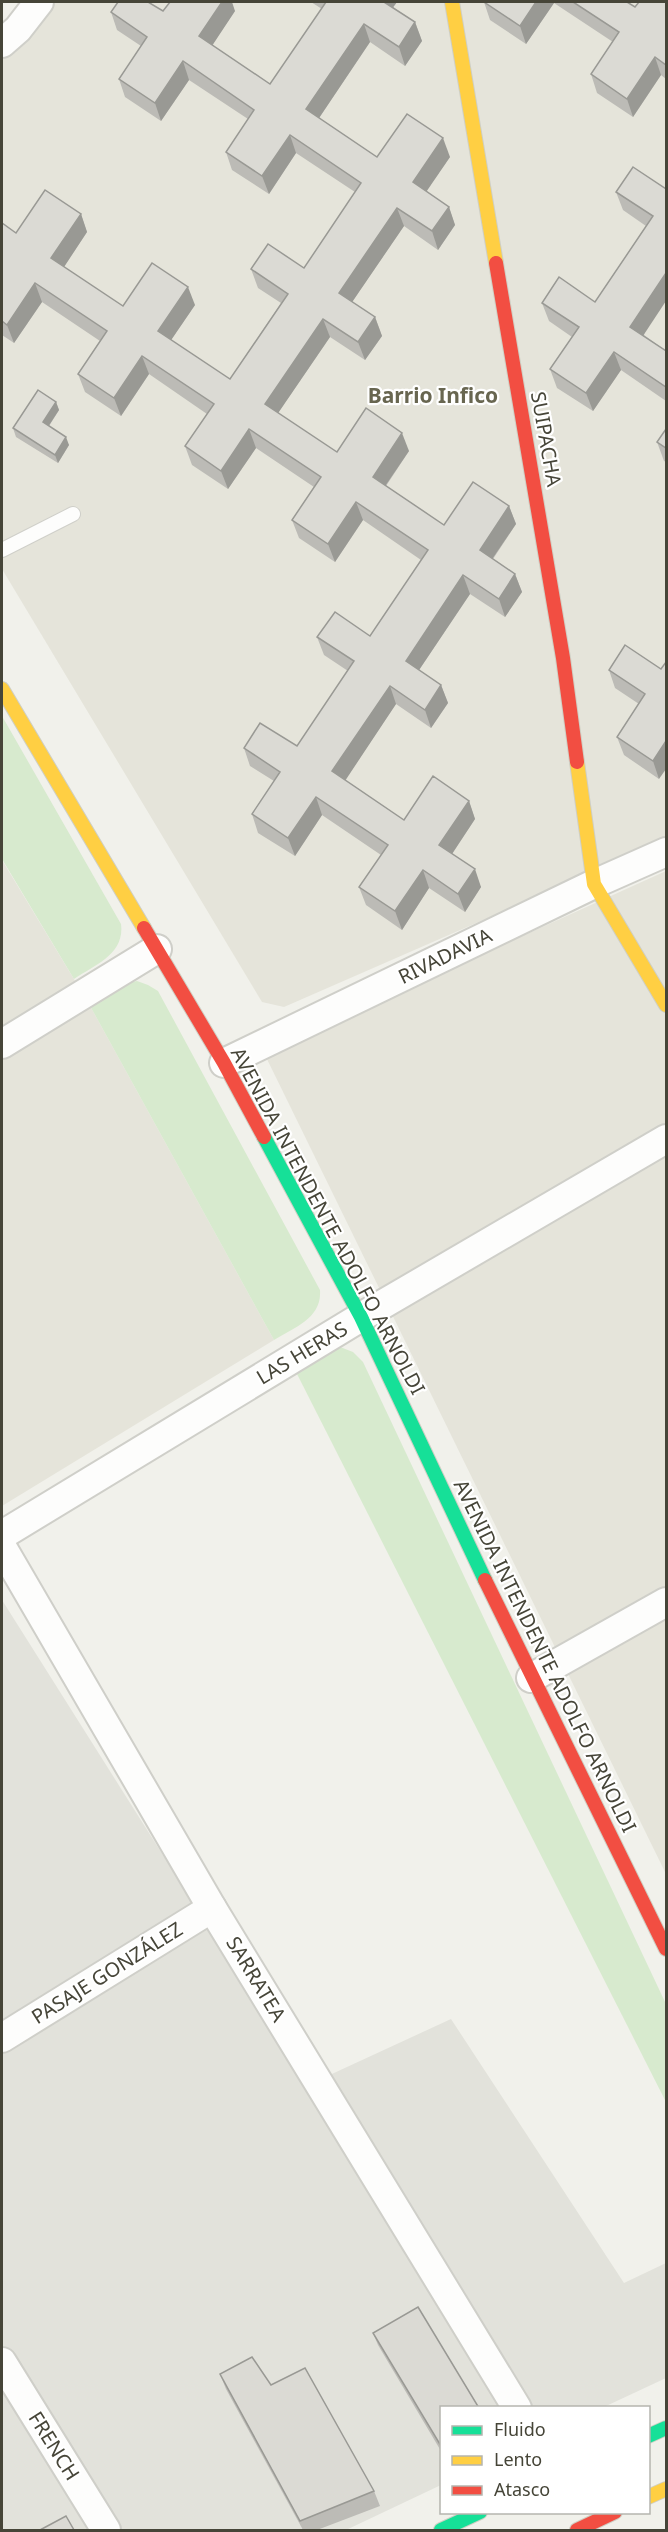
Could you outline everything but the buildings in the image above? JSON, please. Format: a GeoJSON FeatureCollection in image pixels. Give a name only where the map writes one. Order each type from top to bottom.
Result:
{"type":"FeatureCollection","features":[{"type":"Feature","properties":{"kind":"main road","name":"SUIPACHA"},"geometry":{"type":"LineString","coordinates":[[452,2],[563,658],[594,884]]}},
{"type":"Feature","properties":{"kind":"main road","name":"AVENIDA INTENDENTE ADOLFO ARNOLDI"},"geometry":{"type":"LineString","coordinates":[[2,689],[224,1063],[361,1317],[531,1678],[666,1949]]}},
{"type":"Feature","properties":{"kind":"main road"},"geometry":{"type":"LineString","coordinates":[[594,884],[666,1005]]}},
{"type":"Feature","properties":{"kind":"main road"},"geometry":{"type":"LineString","coordinates":[[650,2435],[666,2428]]}},
{"type":"Feature","properties":{"kind":"main road"},"geometry":{"type":"LineString","coordinates":[[650,2496],[666,2488]]}},
{"type":"Feature","properties":{"kind":"main road"},"geometry":{"type":"LineString","coordinates":[[441,2530],[476,2514]]}},
{"type":"Feature","properties":{"kind":"main road"},"geometry":{"type":"LineString","coordinates":[[577,2530],[611,2514]]}},
{"type":"Feature","properties":{"kind":"street"},"geometry":{"type":"LineString","coordinates":[[2,43],[18,29],[39,2]]}},
{"type":"Feature","properties":{"kind":"street","name":"RIVADAVIA"},"geometry":{"type":"LineString","coordinates":[[224,1063],[594,884],[666,852]]}},
{"type":"Feature","properties":{"kind":"street"},"geometry":{"type":"LineString","coordinates":[[2,1044],[157,949]]}},
{"type":"Feature","properties":{"kind":"street","name":"LAS HERAS"},"geometry":{"type":"LineString","coordinates":[[2,1535],[361,1317],[666,1139]]}},
{"type":"Feature","properties":{"kind":"street","name":"SARRATEA"},"geometry":{"type":"LineString","coordinates":[[2,1547],[212,1908],[516,2406]]}},
{"type":"Feature","properties":{"kind":"street"},"geometry":{"type":"LineString","coordinates":[[531,1678],[666,1602]]}},
{"type":"Feature","properties":{"kind":"street","name":"PASAJE GONZÁLEZ"},"geometry":{"type":"LineString","coordinates":[[2,2038],[212,1908]]}},
{"type":"Feature","properties":{"kind":"street","name":"FRENCH"},"geometry":{"type":"LineString","coordinates":[[2,2362],[106,2530]]}},
{"type":"Feature","properties":{"kind":"lane"},"geometry":{"type":"LineString","coordinates":[[2,550],[73,514]]}},
{"type":"Feature","properties":{"kind":"shaded area","name":"Barrio Infico"},"geometry":{"type":"Polygon","coordinates":[[[56,2],[666,2],[666,840],[284,1007],[262,1002],[2,569],[2,60],[26,41],[56,2]]]}},
{"type":"Feature","properties":{"kind":"shaded area"},"geometry":{"type":"Polygon","coordinates":[[[2,860],[89,1004],[274,1340],[2,1506],[2,860]]]}},
{"type":"Feature","properties":{"kind":"shaded area"},"geometry":{"type":"Polygon","coordinates":[[[666,871],[666,1874],[264,1053],[666,871]]]}},
{"type":"Feature","properties":{"kind":"shaded area"},"geometry":{"type":"Polygon","coordinates":[[[2,1600],[308,2085],[451,2019],[624,2283],[666,2263],[666,2378],[606,2406],[440,2406],[440,2485],[346,2530],[2,2530],[2,1600]]]}},
{"type":"Feature","properties":{"kind":"green space"},"geometry":{"type":"Polygon","coordinates":[[[2,716],[121,924],[121,934],[113,951],[107,958],[74,979],[2,859],[2,716]]]}},
{"type":"Feature","properties":{"kind":"green space"},"geometry":{"type":"Polygon","coordinates":[[[137,981],[158,991],[320,1290],[317,1308],[312,1315],[274,1340],[89,1004],[127,983],[137,981]]]}},
{"type":"Feature","properties":{"kind":"green space"},"geometry":{"type":"Polygon","coordinates":[[[340,1347],[353,1352],[363,1362],[666,2004],[666,2102],[296,1372],[325,1353],[340,1347]]]}},
{"type":"Feature","properties":{"kind":"traffic: fast"},"geometry":{"type":"LineString","coordinates":[[264,1137],[361,1317],[485,1580]]}},
{"type":"Feature","properties":{"kind":"traffic: fast"},"geometry":{"type":"LineString","coordinates":[[650,2435],[666,2428]]}},
{"type":"Feature","properties":{"kind":"traffic: fast"},"geometry":{"type":"LineString","coordinates":[[441,2530],[476,2514]]}},
{"type":"Feature","properties":{"kind":"traffic: slow"},"geometry":{"type":"LineString","coordinates":[[452,2],[496,263]]}},
{"type":"Feature","properties":{"kind":"traffic: slow"},"geometry":{"type":"LineString","coordinates":[[2,689],[144,928]]}},
{"type":"Feature","properties":{"kind":"traffic: slow"},"geometry":{"type":"LineString","coordinates":[[577,762],[594,884],[666,1005]]}},
{"type":"Feature","properties":{"kind":"traffic: slow"},"geometry":{"type":"LineString","coordinates":[[650,2496],[666,2489]]}},
{"type":"Feature","properties":{"kind":"traffic: jam"},"geometry":{"type":"LineString","coordinates":[[496,263],[563,658],[577,762]]}},
{"type":"Feature","properties":{"kind":"traffic: jam"},"geometry":{"type":"LineString","coordinates":[[144,928],[224,1063],[264,1137]]}},
{"type":"Feature","properties":{"kind":"traffic: jam"},"geometry":{"type":"LineString","coordinates":[[485,1580],[666,1949]]}},
{"type":"Feature","properties":{"kind":"traffic: jam"},"geometry":{"type":"LineString","coordinates":[[577,2530],[611,2514]]}},
{"type":"Feature","properties":{"kind":"district","name":"Barrio Infico"},"geometry":{"type":"Point","coordinates":[433,396]}}]}
